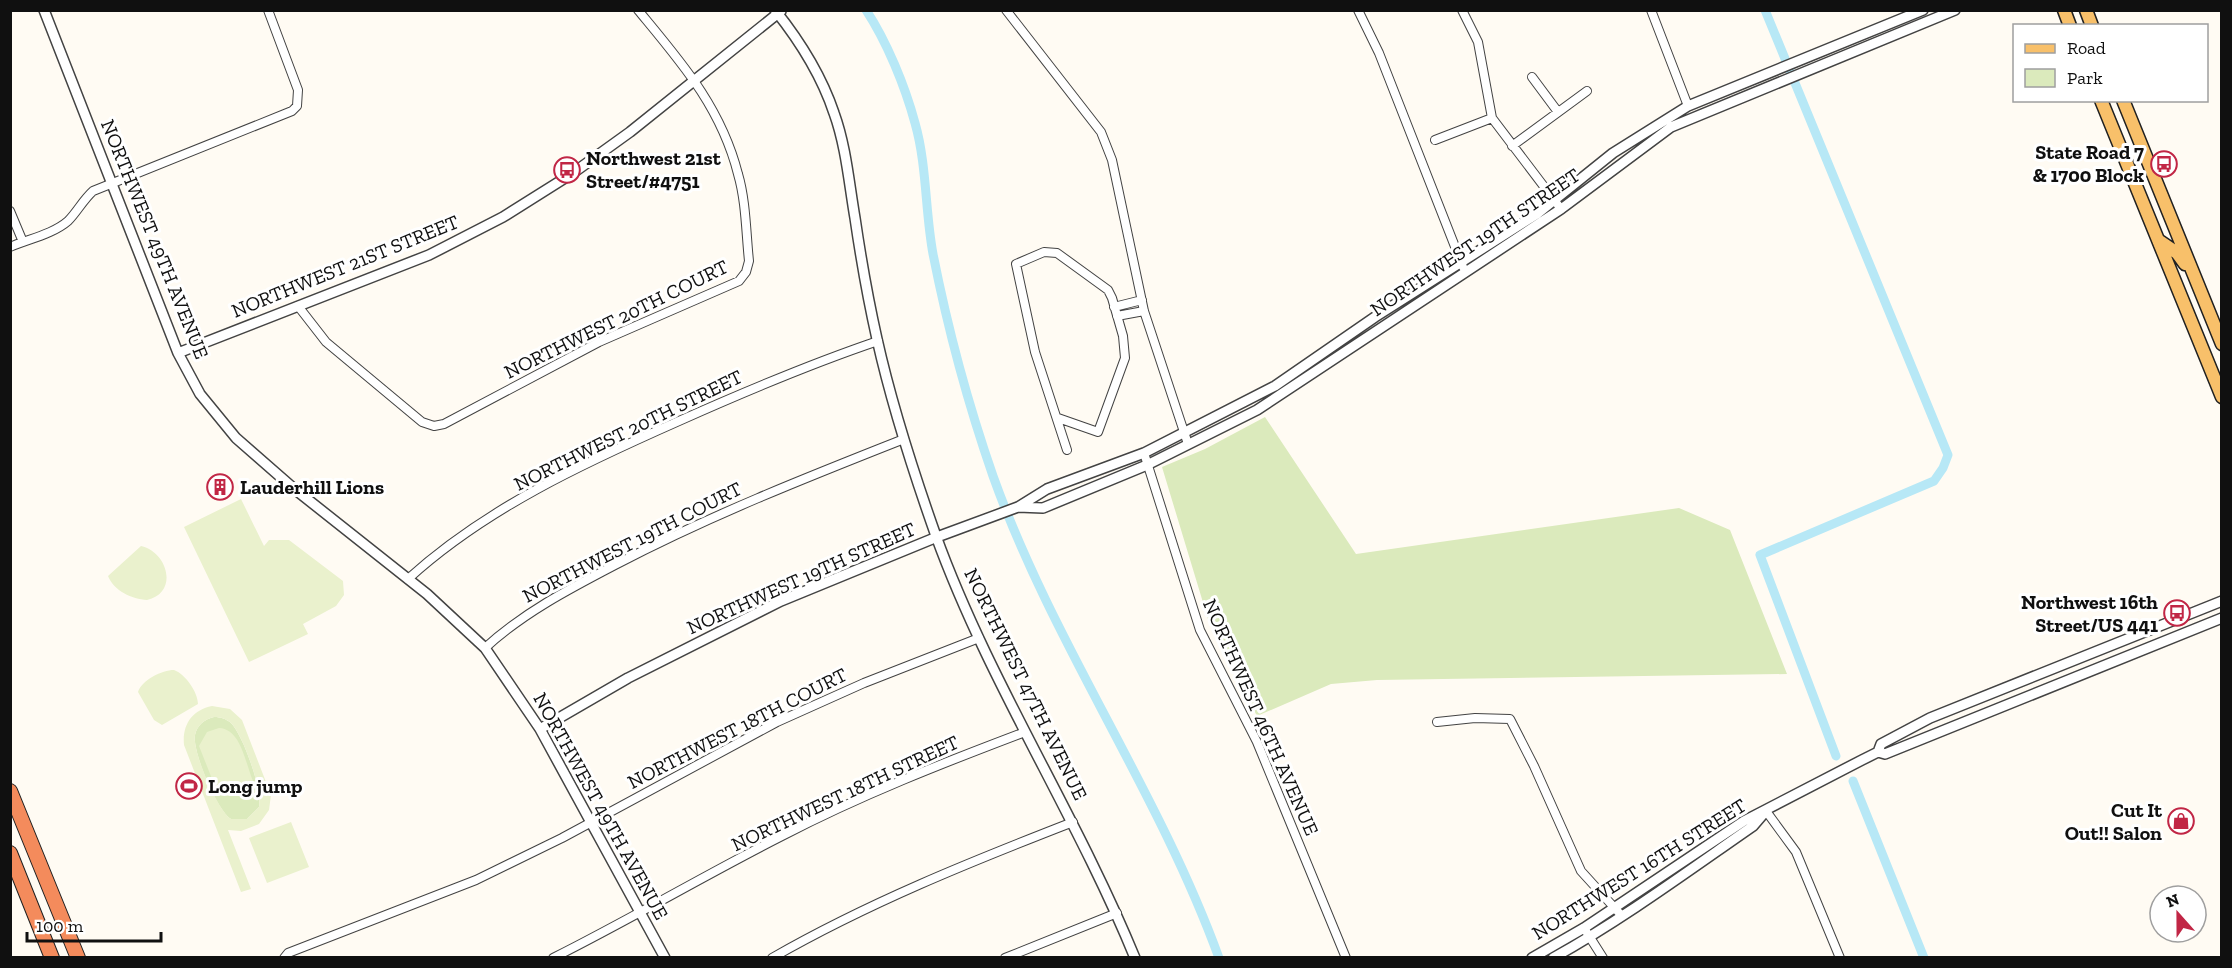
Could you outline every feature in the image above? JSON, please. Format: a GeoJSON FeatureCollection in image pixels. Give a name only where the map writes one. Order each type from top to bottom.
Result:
{"type":"FeatureCollection","features":[{"type":"Feature","properties":{"kind":"highway"},"geometry":{"type":"LineString","coordinates":[[10,792],[78,957]]}},
{"type":"Feature","properties":{"kind":"highway"},"geometry":{"type":"LineString","coordinates":[[10,853],[52,957]]}},
{"type":"Feature","properties":{"kind":"main road"},"geometry":{"type":"LineString","coordinates":[[2102,102],[2222,397]]}},
{"type":"Feature","properties":{"kind":"main road"},"geometry":{"type":"LineString","coordinates":[[2124,102],[2222,344]]}},
{"type":"Feature","properties":{"kind":"main road"},"geometry":{"type":"LineString","coordinates":[[2138,191],[2162,226],[2179,239]]}},
{"type":"Feature","properties":{"kind":"main road"},"geometry":{"type":"LineString","coordinates":[[2158,240],[2177,253],[2196,280]]}},
{"type":"Feature","properties":{"kind":"main road"},"geometry":{"type":"LineString","coordinates":[[2198,340],[2222,371]]}},
{"type":"Feature","properties":{"kind":"street","name":"NORTHWEST 49TH AVENUE"},"geometry":{"type":"LineString","coordinates":[[44,10],[177,353],[200,394],[236,438],[308,500],[408,579],[485,648],[540,729],[665,957]]}},
{"type":"Feature","properties":{"kind":"street"},"geometry":{"type":"LineString","coordinates":[[10,246],[59,228],[70,219],[81,202],[93,191],[285,116],[297,106],[298,90],[268,10]]}},
{"type":"Feature","properties":{"kind":"street"},"geometry":{"type":"LineString","coordinates":[[638,10],[696,80]]}},
{"type":"Feature","properties":{"kind":"street"},"geometry":{"type":"LineString","coordinates":[[1006,10],[1101,132],[1112,160],[1144,310],[1188,444]]}},
{"type":"Feature","properties":{"kind":"street"},"geometry":{"type":"LineString","coordinates":[[1358,10],[1379,52],[1460,264],[1467,272]]}},
{"type":"Feature","properties":{"kind":"street"},"geometry":{"type":"LineString","coordinates":[[1462,10],[1478,42],[1492,118],[1561,209]]}},
{"type":"Feature","properties":{"kind":"street"},"geometry":{"type":"LineString","coordinates":[[1651,10],[1688,106]]}},
{"type":"Feature","properties":{"kind":"street","name":"NORTHWEST 19TH STREET"},"geometry":{"type":"LineString","coordinates":[[540,729],[628,678],[781,601],[937,537],[1018,507],[1047,489],[1144,453],[1184,434],[1275,386],[1375,317],[1460,264],[1553,201],[1613,153],[1688,106],[1923,10]]}},
{"type":"Feature","properties":{"kind":"street","name":"NORTHWEST 19TH STREET"},"geometry":{"type":"LineString","coordinates":[[1018,507],[1043,507],[1147,465],[1281,396],[1384,324],[1561,209],[1671,127],[1955,10]]}},
{"type":"Feature","properties":{"kind":"street","name":"NORTHWEST 21ST STREET"},"geometry":{"type":"LineString","coordinates":[[177,353],[450,246],[503,217],[573,173],[696,80],[778,11]]}},
{"type":"Feature","properties":{"kind":"street","name":"NORTHWEST 47TH AVENUE"},"geometry":{"type":"LineString","coordinates":[[778,11],[808,60],[834,112],[845,152],[860,255],[878,341],[904,439],[937,537],[979,638],[1025,732],[1073,822],[1117,913],[1135,957]]}},
{"type":"Feature","properties":{"kind":"street"},"geometry":{"type":"LineString","coordinates":[[1532,77],[1558,112]]}},
{"type":"Feature","properties":{"kind":"street","name":"NORTHWEST 20TH COURT"},"geometry":{"type":"LineString","coordinates":[[298,306],[326,342],[350,364],[422,422],[434,426],[444,424],[599,342],[739,281],[746,272],[749,261],[739,176],[727,136],[696,80]]}},
{"type":"Feature","properties":{"kind":"street"},"geometry":{"type":"LineString","coordinates":[[1512,146],[1587,91]]}},
{"type":"Feature","properties":{"kind":"street"},"geometry":{"type":"LineString","coordinates":[[1435,140],[1492,118]]}},
{"type":"Feature","properties":{"kind":"street"},"geometry":{"type":"LineString","coordinates":[[10,211],[22,242]]}},
{"type":"Feature","properties":{"kind":"street"},"geometry":{"type":"LineString","coordinates":[[1058,418],[1098,432],[1125,358],[1123,336],[1108,290],[1057,253],[1044,252],[1016,264],[1035,352],[1067,450]]}},
{"type":"Feature","properties":{"kind":"street"},"geometry":{"type":"LineString","coordinates":[[1114,307],[1142,300]]}},
{"type":"Feature","properties":{"kind":"street"},"geometry":{"type":"LineString","coordinates":[[1117,316],[1144,310]]}},
{"type":"Feature","properties":{"kind":"street","name":"NORTHWEST 20TH STREET"},"geometry":{"type":"LineString","coordinates":[[408,579],[449,542],[568,474],[628,444],[764,384],[878,341]]}},
{"type":"Feature","properties":{"kind":"street"},"geometry":{"type":"LineString","coordinates":[[1275,386],[1281,396]]}},
{"type":"Feature","properties":{"kind":"street","name":"NORTHWEST 19TH COURT"},"geometry":{"type":"LineString","coordinates":[[485,648],[512,623],[583,582],[680,531],[764,494],[904,439]]}},
{"type":"Feature","properties":{"kind":"street","name":"NORTHWEST 46TH AVENUE"},"geometry":{"type":"LineString","coordinates":[[1144,453],[1200,630],[1257,742],[1346,957]]}},
{"type":"Feature","properties":{"kind":"street","name":"NORTHWEST 16TH STREET"},"geometry":{"type":"LineString","coordinates":[[1532,957],[1584,928],[1744,821],[1878,752],[1881,744],[1930,718],[2222,601]]}},
{"type":"Feature","properties":{"kind":"street","name":"NORTHWEST 16TH STREET"},"geometry":{"type":"LineString","coordinates":[[1878,752],[1885,754],[2118,658],[2222,618]]}},
{"type":"Feature","properties":{"kind":"street"},"geometry":{"type":"LineString","coordinates":[[2167,623],[2173,637]]}},
{"type":"Feature","properties":{"kind":"street","name":"NORTHWEST 18TH COURT"},"geometry":{"type":"LineString","coordinates":[[284,957],[288,953],[476,880],[591,822],[777,722],[864,683],[979,638]]}},
{"type":"Feature","properties":{"kind":"street"},"geometry":{"type":"LineString","coordinates":[[2113,645],[2118,658]]}},
{"type":"Feature","properties":{"kind":"street"},"geometry":{"type":"LineString","coordinates":[[1437,722],[1475,718],[1510,719],[1534,766],[1581,871],[1621,915]]}},
{"type":"Feature","properties":{"kind":"street","name":"NORTHWEST 18TH STREET"},"geometry":{"type":"LineString","coordinates":[[553,957],[641,914],[783,835],[920,772],[1025,732]]}},
{"type":"Feature","properties":{"kind":"street"},"geometry":{"type":"LineString","coordinates":[[1766,811],[1796,852],[1840,957]]}},
{"type":"Feature","properties":{"kind":"street","name":"NORTHWEST 16TH STREET"},"geometry":{"type":"LineString","coordinates":[[1553,957],[1591,936],[1753,826],[1766,811]]}},
{"type":"Feature","properties":{"kind":"street"},"geometry":{"type":"LineString","coordinates":[[772,957],[822,929],[947,870],[1073,822]]}},
{"type":"Feature","properties":{"kind":"street"},"geometry":{"type":"LineString","coordinates":[[1005,957],[1117,913]]}},
{"type":"Feature","properties":{"kind":"street"},"geometry":{"type":"LineString","coordinates":[[1584,928],[1603,957]]}},
{"type":"Feature","properties":{"kind":"green space"},"geometry":{"type":"Polygon","coordinates":[[[1265,417],[1356,554],[1679,508],[1730,530],[1787,674],[1377,680],[1331,684],[1257,716],[1208,619],[1162,467],[1205,449],[1265,417]]]}},
{"type":"Feature","properties":{"kind":"green space"},"geometry":{"type":"Polygon","coordinates":[[[241,499],[264,546],[269,540],[289,540],[343,581],[344,595],[336,606],[303,624],[308,634],[249,662],[184,527],[241,499]]]}},
{"type":"Feature","properties":{"kind":"green space"},"geometry":{"type":"Polygon","coordinates":[[[141,546],[158,556],[166,573],[163,589],[157,596],[147,600],[124,593],[108,576],[141,546]]]}},
{"type":"Feature","properties":{"kind":"green space"},"geometry":{"type":"Polygon","coordinates":[[[174,670],[190,684],[196,694],[198,704],[162,725],[154,720],[138,692],[153,676],[174,670]]]}},
{"type":"Feature","properties":{"kind":"green space"},"geometry":{"type":"Polygon","coordinates":[[[212,706],[230,709],[242,720],[271,795],[269,810],[259,824],[241,831],[228,830],[251,889],[241,892],[184,745],[187,725],[194,715],[212,706]],[[214,717],[205,721],[198,728],[195,743],[198,754],[219,805],[231,819],[247,819],[259,807],[255,777],[236,729],[227,720],[214,717]]]}},
{"type":"Feature","properties":{"kind":"green space"},"geometry":{"type":"Polygon","coordinates":[[[214,717],[223,718],[236,729],[251,764],[258,789],[259,807],[247,819],[231,819],[225,814],[213,793],[197,754],[195,735],[198,728],[202,723],[214,717]]]}},
{"type":"Feature","properties":{"kind":"green space"},"geometry":{"type":"Polygon","coordinates":[[[219,728],[232,734],[237,740],[253,781],[218,794],[199,746],[207,732],[219,728]]]}},
{"type":"Feature","properties":{"kind":"green space"},"geometry":{"type":"Polygon","coordinates":[[[291,822],[309,867],[267,883],[249,838],[291,822]]]}},
{"type":"Feature","properties":{"kind":"waterway"},"geometry":{"type":"LineString","coordinates":[[866,10],[895,65],[915,123],[922,155],[930,238],[945,311],[975,422],[993,476],[1017,538],[1045,599],[1166,835],[1219,958]]}},
{"type":"Feature","properties":{"kind":"waterway"},"geometry":{"type":"LineString","coordinates":[[1765,10],[1948,455],[1934,481],[1760,555],[1836,756]]}},
{"type":"Feature","properties":{"kind":"waterway"},"geometry":{"type":"LineString","coordinates":[[1853,781],[1924,958]]}},
{"type":"Feature","properties":{"kind":"place","name":"State Road 7 & 1700 Block"},"geometry":{"type":"Point","coordinates":[2164,164]}},
{"type":"Feature","properties":{"kind":"place","name":"Northwest 21st Street/#4751"},"geometry":{"type":"Point","coordinates":[567,170]}},
{"type":"Feature","properties":{"kind":"place","name":"Lauderhill Lions"},"geometry":{"type":"Point","coordinates":[220,487]}},
{"type":"Feature","properties":{"kind":"place","name":"Northwest 16th Street/US 441"},"geometry":{"type":"Point","coordinates":[2177,613]}},
{"type":"Feature","properties":{"kind":"place","name":"Long jump"},"geometry":{"type":"Point","coordinates":[189,786]}},
{"type":"Feature","properties":{"kind":"place","name":"Cut It Out!! Salon"},"geometry":{"type":"Point","coordinates":[2181,821]}}]}
